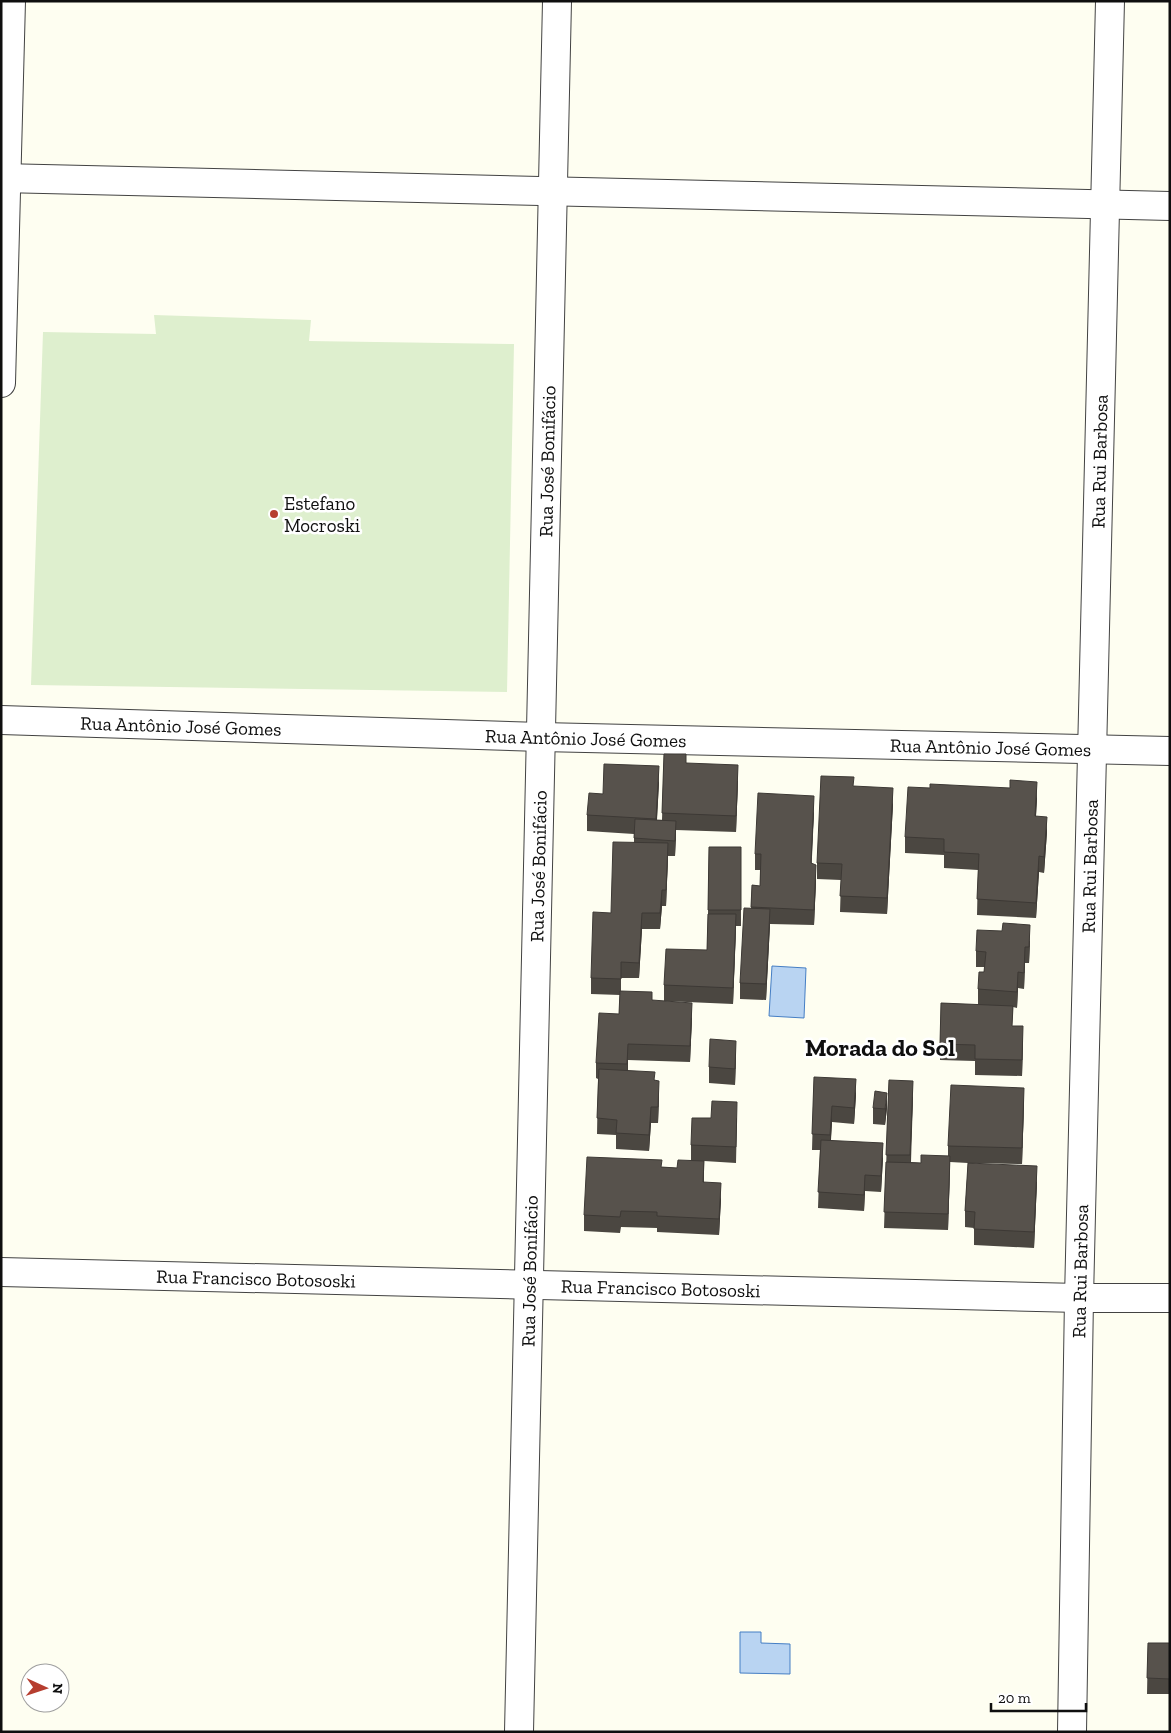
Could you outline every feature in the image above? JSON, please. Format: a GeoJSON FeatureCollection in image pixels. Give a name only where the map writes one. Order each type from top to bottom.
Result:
{"type":"FeatureCollection","features":[{"type":"Feature","properties":{"kind":"street"},"geometry":{"type":"LineString","coordinates":[[1,383],[4,178],[11,1]]}},
{"type":"Feature","properties":{"kind":"street","name":"Rua José Bonifácio"},"geometry":{"type":"LineString","coordinates":[[519,1732],[558,1]]}},
{"type":"Feature","properties":{"kind":"street","name":"Rua Rui Barbosa"},"geometry":{"type":"LineString","coordinates":[[1072,1732],[1079,1298],[1110,1]]}},
{"type":"Feature","properties":{"kind":"street"},"geometry":{"type":"LineString","coordinates":[[4,178],[1170,206]]}},
{"type":"Feature","properties":{"kind":"street","name":"Rua Antônio José Gomes"},"geometry":{"type":"LineString","coordinates":[[1,720],[540,737],[1170,752]]}},
{"type":"Feature","properties":{"kind":"street","name":"Rua Francisco Botososki"},"geometry":{"type":"LineString","coordinates":[[1,1272],[1079,1298],[1170,1298]]}},
{"type":"Feature","properties":{"kind":"green space","name":"Estefano Mocroski"},"geometry":{"type":"Polygon","coordinates":[[[154,315],[311,320],[309,341],[514,344],[507,692],[31,685],[43,332],[156,334],[154,315]]]}},
{"type":"Feature","properties":{"kind":"water"},"geometry":{"type":"Polygon","coordinates":[[[772,966],[806,968],[804,1018],[769,1016],[772,966]]]}},
{"type":"Feature","properties":{"kind":"water"},"geometry":{"type":"Polygon","coordinates":[[[740,1632],[761,1632],[761,1643],[790,1644],[790,1674],[740,1673],[740,1632]]]}},
{"type":"Feature","properties":{"kind":"building"},"geometry":{"type":"Polygon","coordinates":[[[664,754],[686,754],[686,763],[738,765],[736,816],[662,813],[664,754]]]}},
{"type":"Feature","properties":{"kind":"building"},"geometry":{"type":"Polygon","coordinates":[[[604,764],[659,766],[656,819],[587,815],[589,793],[603,794],[604,764]]]}},
{"type":"Feature","properties":{"kind":"building"},"geometry":{"type":"Polygon","coordinates":[[[821,776],[854,777],[853,786],[893,788],[887,898],[840,896],[842,864],[817,863],[821,776]]]}},
{"type":"Feature","properties":{"kind":"building"},"geometry":{"type":"Polygon","coordinates":[[[1010,780],[1037,782],[1035,816],[1047,817],[1044,857],[1039,856],[1036,903],[977,899],[979,854],[944,852],[944,839],[905,837],[908,787],[930,788],[930,784],[1010,788],[1010,780]]]}},
{"type":"Feature","properties":{"kind":"building"},"geometry":{"type":"Polygon","coordinates":[[[758,793],[814,796],[811,863],[816,865],[814,910],[751,907],[752,885],[760,886],[761,854],[755,854],[758,793]]]}},
{"type":"Feature","properties":{"kind":"building"},"geometry":{"type":"Polygon","coordinates":[[[635,819],[676,821],[675,841],[634,838],[635,819]]]}},
{"type":"Feature","properties":{"kind":"building"},"geometry":{"type":"Polygon","coordinates":[[[613,842],[668,843],[666,890],[662,890],[660,913],[642,913],[639,963],[621,962],[621,979],[591,978],[593,912],[611,913],[613,842]]]}},
{"type":"Feature","properties":{"kind":"building"},"geometry":{"type":"Polygon","coordinates":[[[709,847],[741,847],[741,910],[708,910],[709,847]]]}},
{"type":"Feature","properties":{"kind":"building"},"geometry":{"type":"Polygon","coordinates":[[[744,908],[770,909],[766,984],[740,983],[744,908]]]}},
{"type":"Feature","properties":{"kind":"building"},"geometry":{"type":"Polygon","coordinates":[[[708,914],[736,914],[733,988],[664,985],[666,949],[707,950],[708,914]]]}},
{"type":"Feature","properties":{"kind":"building"},"geometry":{"type":"Polygon","coordinates":[[[1003,923],[1030,925],[1029,947],[1025,947],[1024,973],[1018,972],[1017,992],[978,989],[979,972],[984,972],[986,952],[976,951],[977,930],[1002,931],[1003,923]]]}},
{"type":"Feature","properties":{"kind":"building"},"geometry":{"type":"Polygon","coordinates":[[[620,991],[652,992],[652,1000],[692,1003],[690,1046],[628,1044],[627,1064],[596,1063],[599,1013],[619,1014],[620,991]]]}},
{"type":"Feature","properties":{"kind":"building"},"geometry":{"type":"Polygon","coordinates":[[[941,1003],[1013,1006],[1012,1026],[1023,1026],[1022,1060],[975,1059],[975,1045],[940,1044],[941,1003]]]}},
{"type":"Feature","properties":{"kind":"building"},"geometry":{"type":"Polygon","coordinates":[[[710,1039],[736,1041],[735,1069],[709,1067],[710,1039]]]}},
{"type":"Feature","properties":{"kind":"building"},"geometry":{"type":"Polygon","coordinates":[[[599,1069],[655,1072],[654,1080],[659,1081],[658,1107],[651,1107],[649,1135],[616,1133],[617,1120],[597,1118],[599,1069]]]}},
{"type":"Feature","properties":{"kind":"building"},"geometry":{"type":"Polygon","coordinates":[[[814,1077],[856,1079],[854,1108],[832,1106],[830,1135],[812,1134],[814,1077]]]}},
{"type":"Feature","properties":{"kind":"building"},"geometry":{"type":"Polygon","coordinates":[[[889,1080],[913,1081],[910,1155],[886,1155],[889,1080]]]}},
{"type":"Feature","properties":{"kind":"building"},"geometry":{"type":"Polygon","coordinates":[[[951,1085],[1024,1088],[1022,1148],[948,1146],[951,1085]]]}},
{"type":"Feature","properties":{"kind":"building"},"geometry":{"type":"Polygon","coordinates":[[[875,1091],[887,1093],[885,1109],[873,1108],[875,1091]]]}},
{"type":"Feature","properties":{"kind":"building"},"geometry":{"type":"Polygon","coordinates":[[[712,1101],[737,1102],[736,1147],[691,1145],[692,1118],[711,1118],[712,1101]]]}},
{"type":"Feature","properties":{"kind":"building"},"geometry":{"type":"Polygon","coordinates":[[[821,1140],[883,1143],[881,1176],[865,1175],[864,1195],[818,1192],[821,1140]]]}},
{"type":"Feature","properties":{"kind":"building"},"geometry":{"type":"Polygon","coordinates":[[[921,1155],[950,1156],[948,1214],[884,1212],[886,1162],[921,1163],[921,1155]]]}},
{"type":"Feature","properties":{"kind":"building"},"geometry":{"type":"Polygon","coordinates":[[[587,1157],[662,1160],[661,1167],[677,1168],[678,1160],[704,1161],[703,1182],[721,1183],[719,1219],[657,1216],[657,1212],[621,1211],[620,1217],[584,1215],[587,1157]]]}},
{"type":"Feature","properties":{"kind":"building"},"geometry":{"type":"Polygon","coordinates":[[[968,1163],[1037,1166],[1034,1232],[974,1229],[975,1212],[965,1211],[968,1163]]]}},
{"type":"Feature","properties":{"kind":"building"},"geometry":{"type":"Polygon","coordinates":[[[1148,1643],[1170,1643],[1170,1679],[1147,1678],[1148,1643]]]}},
{"type":"Feature","properties":{"kind":"place","name":"Estefano Mocroski"},"geometry":{"type":"Point","coordinates":[274,514]}},
{"type":"Feature","properties":{"kind":"district","name":"Morada do Sol"},"geometry":{"type":"Point","coordinates":[880,1047]}}]}
